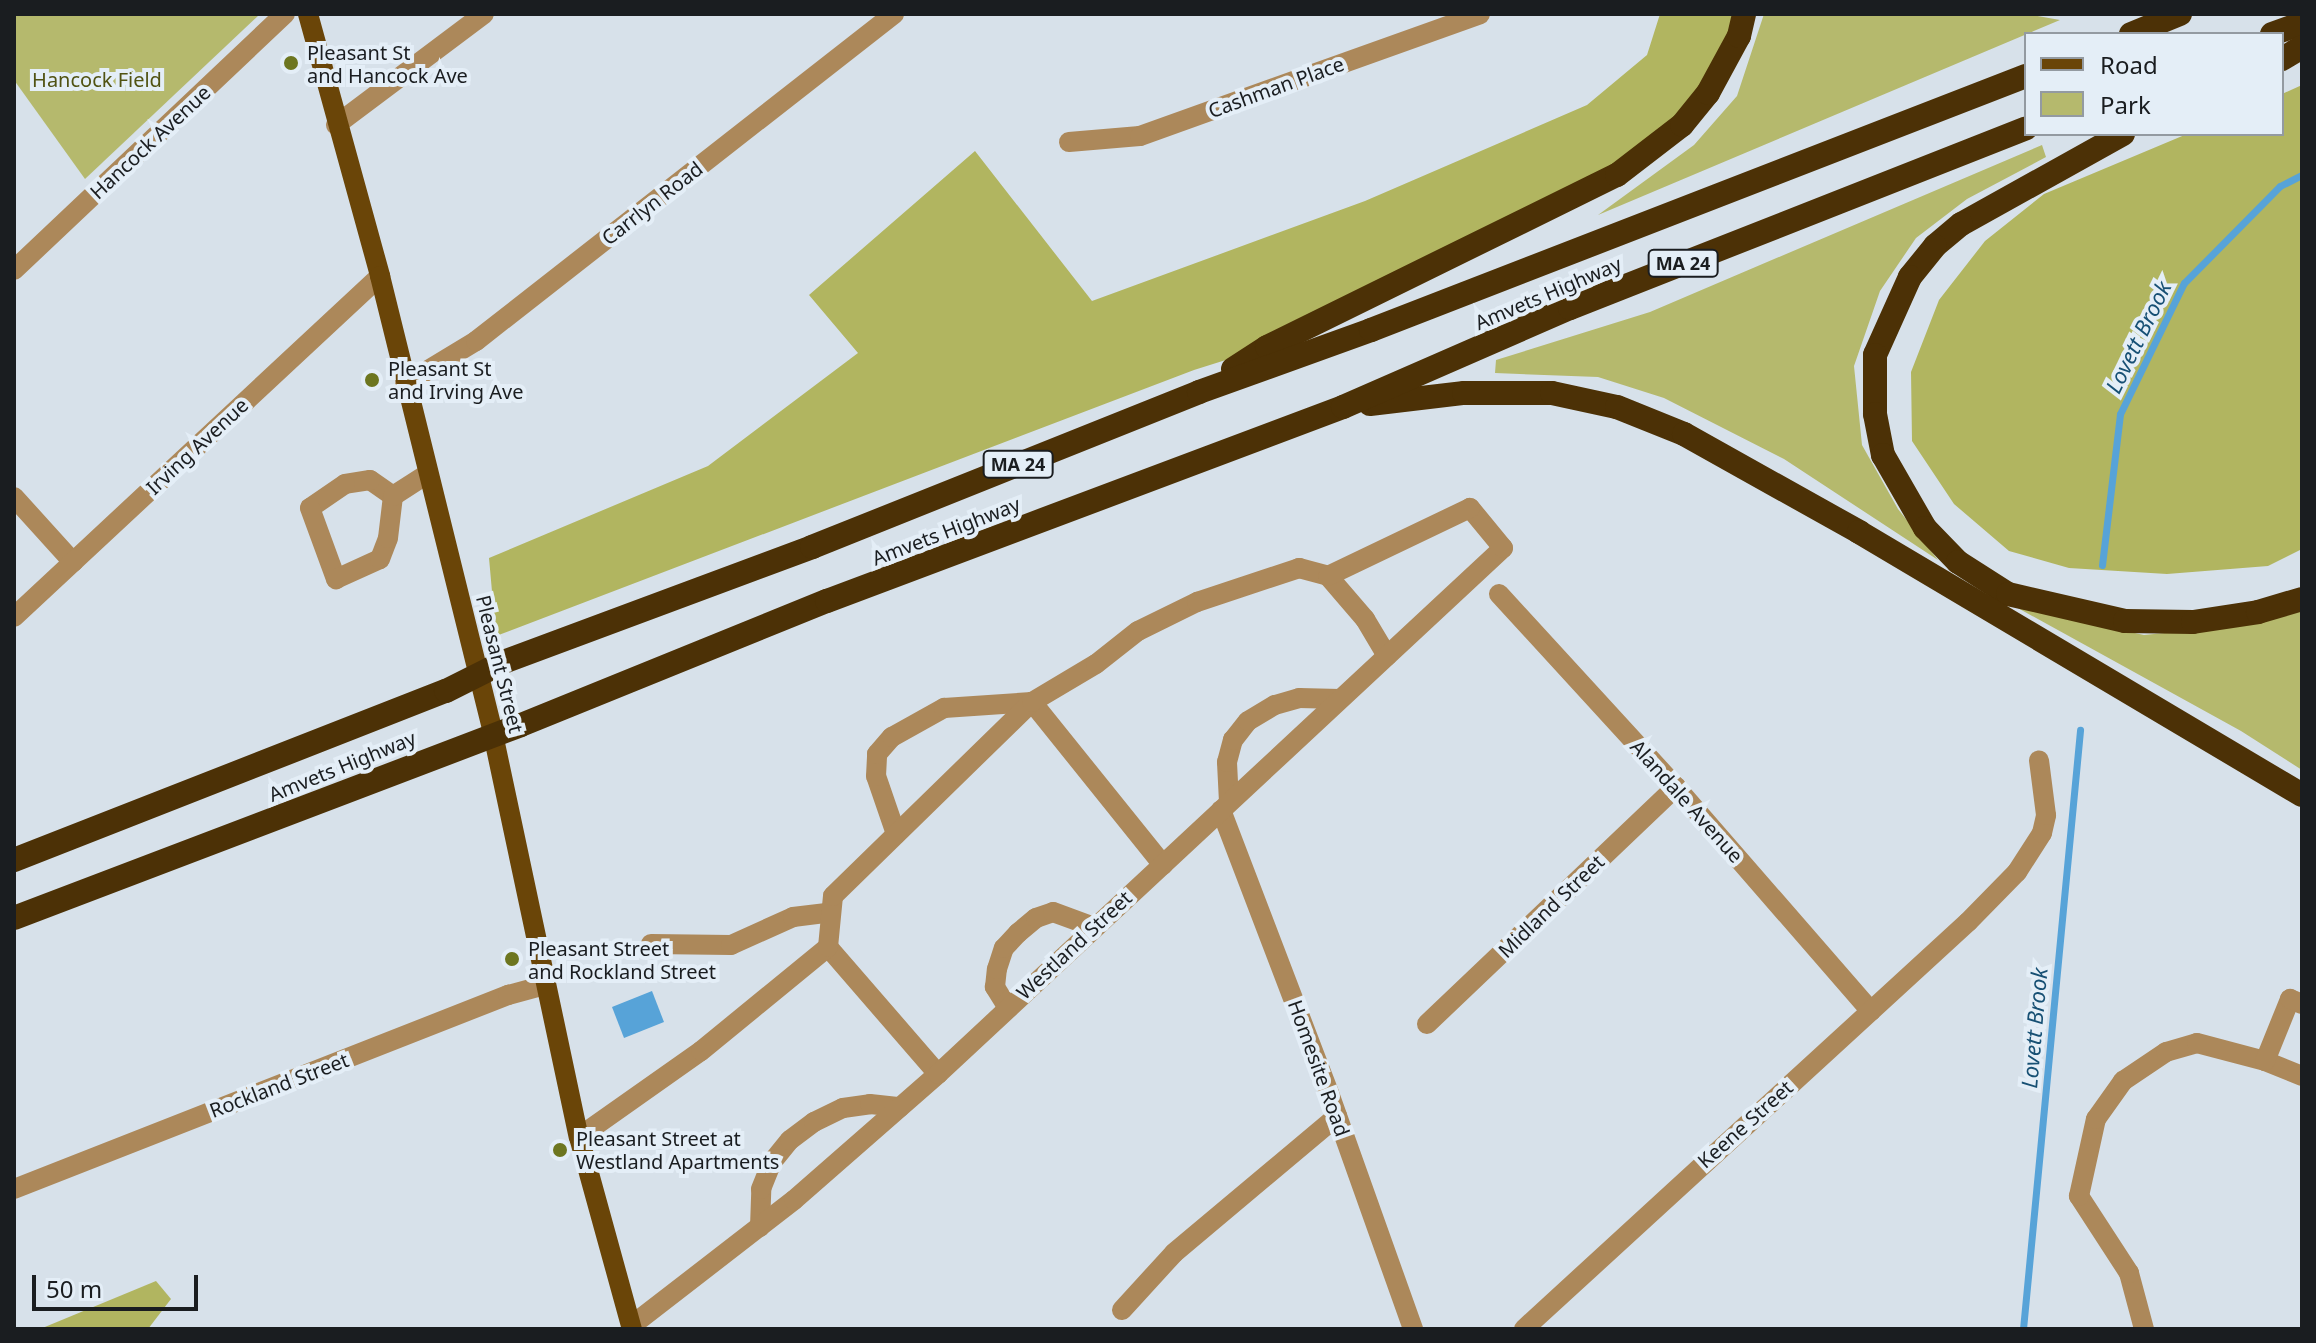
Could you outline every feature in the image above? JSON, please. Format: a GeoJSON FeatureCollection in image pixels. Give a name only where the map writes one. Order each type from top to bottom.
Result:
{"type":"FeatureCollection","features":[{"type":"Feature","properties":{"kind":"highway"},"geometry":{"type":"LineString","coordinates":[[1199,392],[1267,347],[1617,175],[1682,125],[1708,93],[1739,36],[1744,14]]}},
{"type":"Feature","properties":{"kind":"highway"},"geometry":{"type":"LineString","coordinates":[[2136,32],[2180,14]]}},
{"type":"Feature","properties":{"kind":"highway"},"geometry":{"type":"LineString","coordinates":[[2277,32],[2302,23]]}},
{"type":"Feature","properties":{"kind":"highway"},"geometry":{"type":"LineString","coordinates":[[2284,58],[2302,47]]}},
{"type":"Feature","properties":{"kind":"highway","name":"Amvets Highway"},"geometry":{"type":"LineString","coordinates":[[14,860],[446,691],[506,661],[812,547],[1199,392],[1371,330],[2024,77]]}},
{"type":"Feature","properties":{"kind":"highway","name":"Amvets Highway"},"geometry":{"type":"LineString","coordinates":[[14,918],[521,725],[827,601],[1343,407],[1570,308],[2024,129]]}},
{"type":"Feature","properties":{"kind":"highway"},"geometry":{"type":"LineString","coordinates":[[2119,136],[1961,224],[1935,246],[1910,277],[1875,355],[1875,414],[1883,455],[1925,528],[1958,562],[2008,594],[2125,621],[2193,622],[2258,612],[2302,599]]}},
{"type":"Feature","properties":{"kind":"highway"},"geometry":{"type":"LineString","coordinates":[[1343,407],[1464,393],[1552,393],[1617,407],[1684,434],[1859,532],[2302,795]]}},
{"type":"Feature","properties":{"kind":"main road","name":"Pleasant Street"},"geometry":{"type":"LineString","coordinates":[[308,14],[336,125],[380,276],[504,788],[579,1137],[632,1328]]}},
{"type":"Feature","properties":{"kind":"street","name":"Hancock Avenue"},"geometry":{"type":"LineString","coordinates":[[14,270],[285,14]]}},
{"type":"Feature","properties":{"kind":"street"},"geometry":{"type":"LineString","coordinates":[[336,125],[484,14]]}},
{"type":"Feature","properties":{"kind":"street","name":"Carrlyn Road"},"geometry":{"type":"LineString","coordinates":[[405,384],[476,341],[894,14]]}},
{"type":"Feature","properties":{"kind":"street","name":"Cashman Place"},"geometry":{"type":"LineString","coordinates":[[1069,142],[1140,136],[1480,14]]}},
{"type":"Feature","properties":{"kind":"street","name":"Irving Avenue"},"geometry":{"type":"LineString","coordinates":[[14,617],[380,276]]}},
{"type":"Feature","properties":{"kind":"street"},"geometry":{"type":"LineString","coordinates":[[393,496],[427,474]]}},
{"type":"Feature","properties":{"kind":"street"},"geometry":{"type":"LineString","coordinates":[[370,480],[393,496],[388,538],[380,559],[336,579],[310,508],[345,484],[370,480]]}},
{"type":"Feature","properties":{"kind":"street"},"geometry":{"type":"LineString","coordinates":[[14,497],[73,562]]}},
{"type":"Feature","properties":{"kind":"street","name":"Westland Street"},"geometry":{"type":"LineString","coordinates":[[632,1328],[760,1227],[938,1074],[1503,548],[1470,508],[1328,576]]}},
{"type":"Feature","properties":{"kind":"street"},"geometry":{"type":"LineString","coordinates":[[579,1137],[701,1051],[828,947],[833,896],[1032,702],[1096,664],[1162,616],[1278,572],[1299,568],[1328,576],[1365,619],[1387,656]]}},
{"type":"Feature","properties":{"kind":"street","name":"Alandale Avenue"},"geometry":{"type":"LineString","coordinates":[[1499,594],[1676,787],[1871,1011]]}},
{"type":"Feature","properties":{"kind":"street","name":"Homesite Road"},"geometry":{"type":"LineString","coordinates":[[1340,699],[1299,698],[1275,705],[1248,721],[1233,740],[1227,762],[1225,806],[1413,1329]]}},
{"type":"Feature","properties":{"kind":"street"},"geometry":{"type":"LineString","coordinates":[[896,834],[876,776],[877,754],[892,737],[944,708],[1032,702]]}},
{"type":"Feature","properties":{"kind":"street"},"geometry":{"type":"LineString","coordinates":[[1032,702],[1163,865]]}},
{"type":"Feature","properties":{"kind":"street","name":"Keene Street"},"geometry":{"type":"LineString","coordinates":[[1524,1329],[1968,922],[2017,872],[2042,833],[2046,815],[2039,760]]}},
{"type":"Feature","properties":{"kind":"street","name":"Midland Street"},"geometry":{"type":"LineString","coordinates":[[1427,1024],[1676,787]]}},
{"type":"Feature","properties":{"kind":"street"},"geometry":{"type":"LineString","coordinates":[[651,944],[731,945],[793,917],[831,912]]}},
{"type":"Feature","properties":{"kind":"street"},"geometry":{"type":"LineString","coordinates":[[1008,1008],[995,987],[997,969],[1004,948],[1018,933],[1036,918],[1053,912],[1094,927]]}},
{"type":"Feature","properties":{"kind":"street"},"geometry":{"type":"LineString","coordinates":[[828,947],[938,1074]]}},
{"type":"Feature","properties":{"kind":"street","name":"Rockland Street"},"geometry":{"type":"LineString","coordinates":[[14,1189],[493,1001],[545,985]]}},
{"type":"Feature","properties":{"kind":"street"},"geometry":{"type":"LineString","coordinates":[[2265,1061],[2290,999],[2302,1004]]}},
{"type":"Feature","properties":{"kind":"street"},"geometry":{"type":"LineString","coordinates":[[2144,1329],[2129,1273],[2079,1196],[2096,1119],[2123,1081],[2166,1052],[2197,1043],[2265,1061],[2302,1076]]}},
{"type":"Feature","properties":{"kind":"street"},"geometry":{"type":"LineString","coordinates":[[760,1227],[761,1189],[772,1162],[790,1140],[814,1122],[843,1108],[870,1104],[900,1107]]}},
{"type":"Feature","properties":{"kind":"street"},"geometry":{"type":"LineString","coordinates":[[1122,1310],[1174,1253],[1337,1116]]}},
{"type":"Feature","properties":{"kind":"green space","name":"Hancock Field"},"geometry":{"type":"Polygon","coordinates":[[[14,14],[260,14],[85,179],[14,80],[14,14]]]}},
{"type":"Feature","properties":{"kind":"green space"},"geometry":{"type":"Polygon","coordinates":[[[1660,14],[1744,14],[1739,36],[1649,152],[1267,347],[1194,370],[496,636],[489,558],[708,466],[858,353],[809,295],[975,151],[1092,301],[1365,201],[1587,105],[1647,55],[1660,14]]]}},
{"type":"Feature","properties":{"kind":"green space"},"geometry":{"type":"Polygon","coordinates":[[[1764,14],[2026,14],[2060,20],[2024,32],[2024,35],[1598,215],[1694,145],[1737,96],[1764,14]]]}},
{"type":"Feature","properties":{"kind":"green space"},"geometry":{"type":"Polygon","coordinates":[[[2302,85],[2302,549],[2268,566],[2167,574],[2069,568],[2009,551],[1954,504],[1912,441],[1911,372],[1939,300],[1985,241],[2044,194],[2182,136],[2284,136],[2284,93],[2302,85]]]}},
{"type":"Feature","properties":{"kind":"green space"},"geometry":{"type":"Polygon","coordinates":[[[2042,145],[2046,157],[1967,199],[1916,238],[1880,291],[1854,366],[1862,445],[1898,509],[1938,560],[1784,459],[1664,398],[1598,377],[1495,373],[1496,360],[1650,312],[2042,145]]]}},
{"type":"Feature","properties":{"kind":"green space"},"geometry":{"type":"Polygon","coordinates":[[[2016,607],[2144,635],[2256,624],[2302,608],[2302,770],[2241,731],[2016,607]]]}},
{"type":"Feature","properties":{"kind":"green space"},"geometry":{"type":"Polygon","coordinates":[[[156,1281],[171,1299],[148,1329],[40,1329],[156,1281]]]}},
{"type":"Feature","properties":{"kind":"water"},"geometry":{"type":"Polygon","coordinates":[[[652,991],[664,1022],[624,1038],[612,1007],[652,991]]]}},
{"type":"Feature","properties":{"kind":"waterway","name":"Lovett Brook"},"geometry":{"type":"LineString","coordinates":[[2102,565],[2120,414],[2184,283],[2280,186],[2302,175]]}},
{"type":"Feature","properties":{"kind":"waterway","name":"Lovett Brook"},"geometry":{"type":"LineString","coordinates":[[2023,1329],[2080,730]]}},
{"type":"Feature","properties":{"kind":"place","name":"Pleasant St and Hancock Ave"},"geometry":{"type":"Point","coordinates":[291,63]}},
{"type":"Feature","properties":{"kind":"place","name":"Pleasant St and Irving Ave"},"geometry":{"type":"Point","coordinates":[372,380]}},
{"type":"Feature","properties":{"kind":"place","name":"Pleasant Street and Rockland Street"},"geometry":{"type":"Point","coordinates":[512,959]}},
{"type":"Feature","properties":{"kind":"place","name":"Pleasant Street at Westland Apartments"},"geometry":{"type":"Point","coordinates":[560,1150]}}]}
